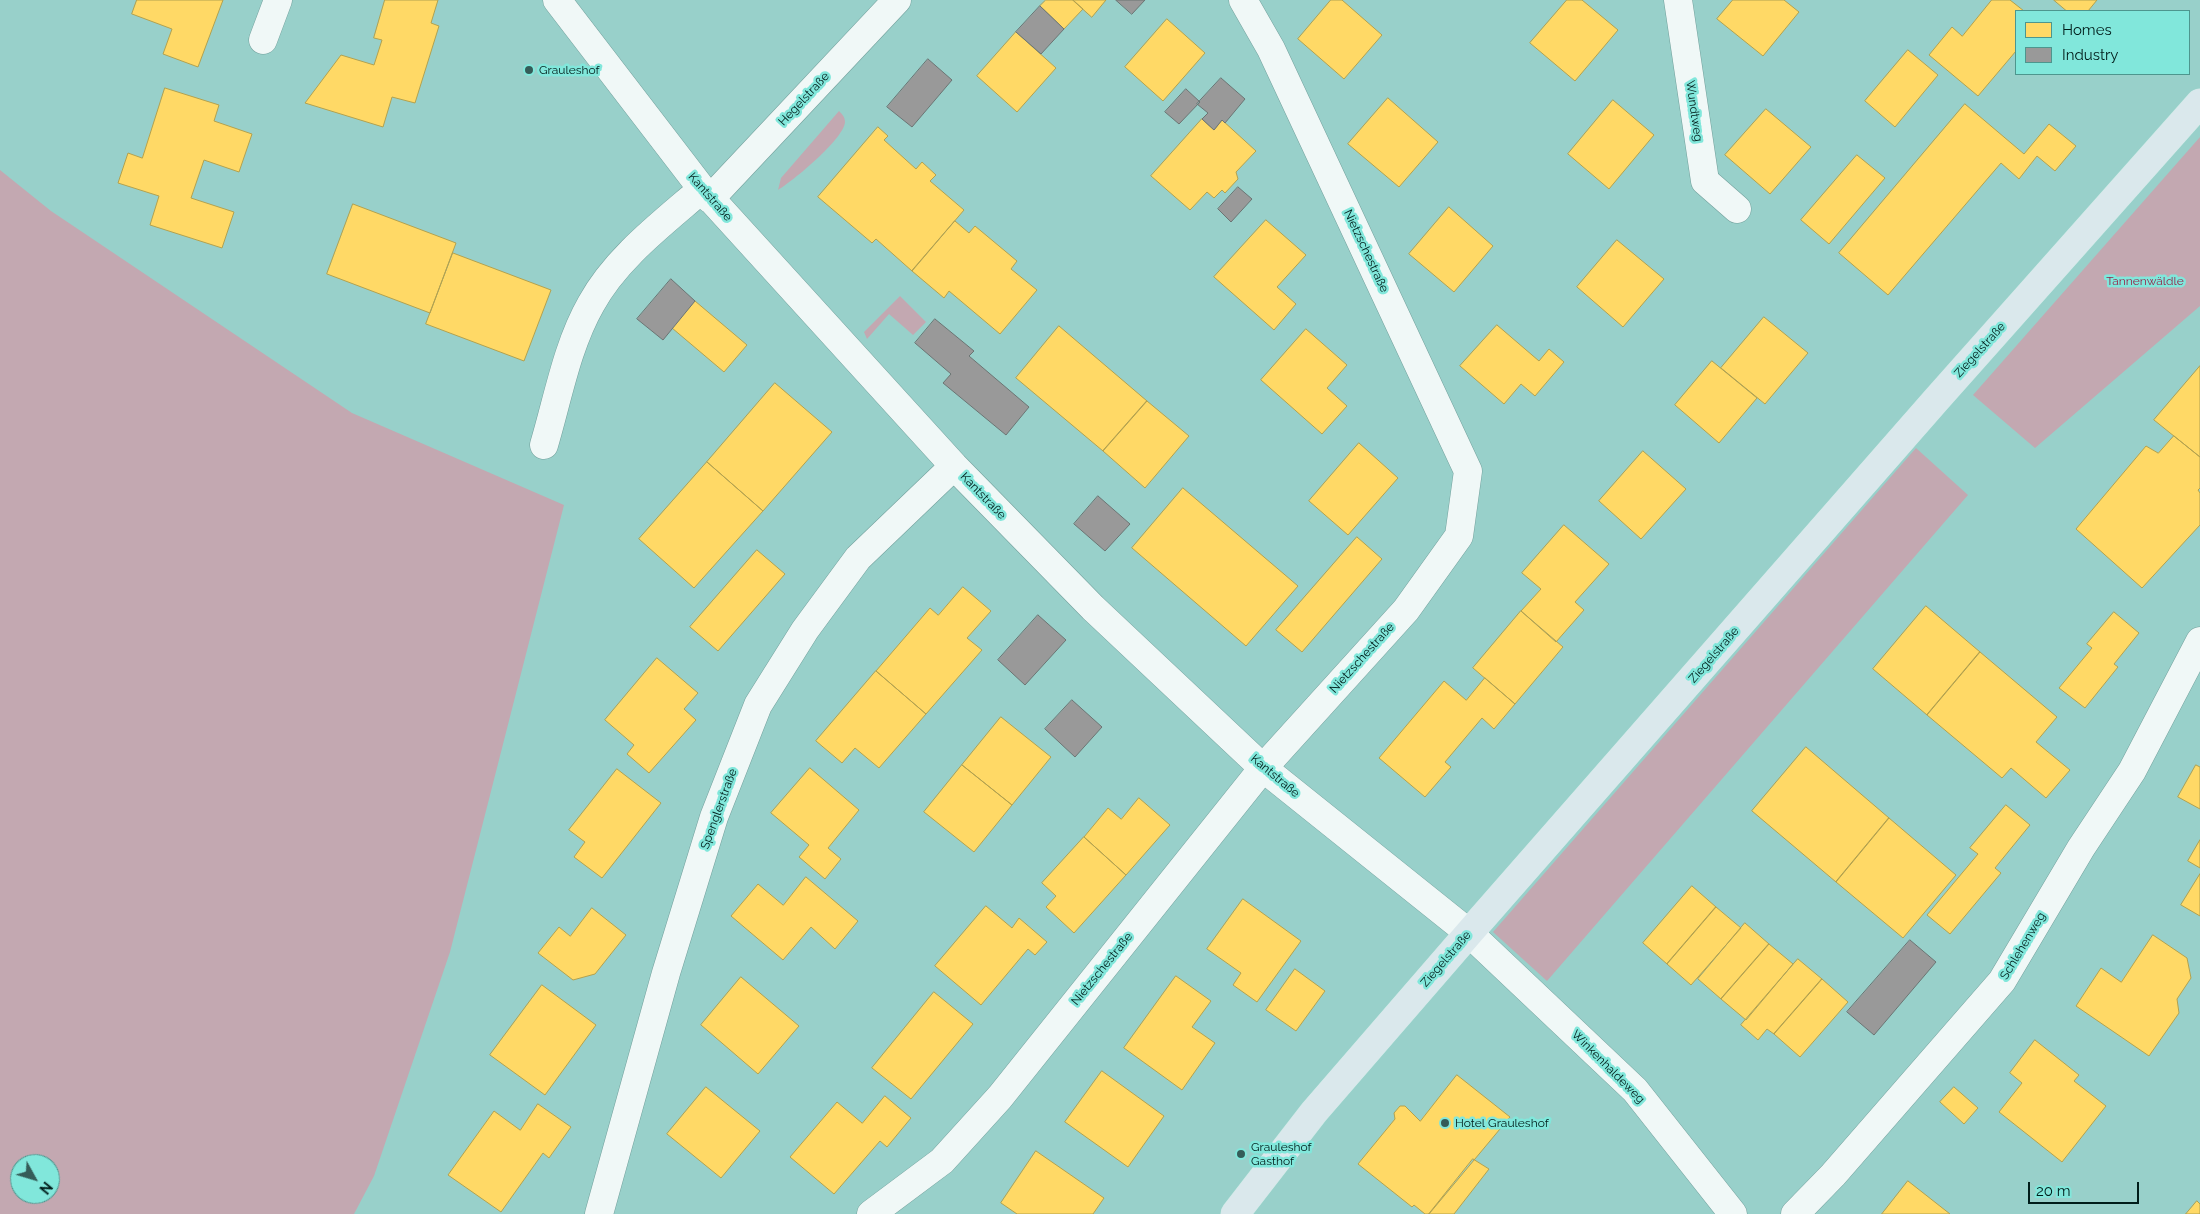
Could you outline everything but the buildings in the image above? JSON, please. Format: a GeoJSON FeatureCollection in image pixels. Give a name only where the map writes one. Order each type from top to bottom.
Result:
{"type":"FeatureCollection","features":[{"type":"Feature","properties":{"kind":"main road","name":"Ziegelstraße"},"geometry":{"type":"LineString","coordinates":[[1235,1214],[1314,1112],[1469,933],[1936,400],[2197,111]]}},
{"type":"Feature","properties":{"kind":"street"},"geometry":{"type":"LineString","coordinates":[[263,40],[278,0]]}},
{"type":"Feature","properties":{"kind":"street","name":"Kantstraße"},"geometry":{"type":"LineString","coordinates":[[557,0],[706,194],[954,466],[1093,608],[1263,768],[1469,933]]}},
{"type":"Feature","properties":{"kind":"street","name":"Hegelstraße"},"geometry":{"type":"LineString","coordinates":[[544,445],[575,338],[591,303],[617,268],[654,231],[706,194],[897,0]]}},
{"type":"Feature","properties":{"kind":"street","name":"Nietzschestraße"},"geometry":{"type":"LineString","coordinates":[[870,1214],[942,1161],[1000,1097],[1263,768],[1406,610],[1459,536],[1468,471],[1271,49],[1243,0]]}},
{"type":"Feature","properties":{"kind":"street","name":"Wundtweg"},"geometry":{"type":"LineString","coordinates":[[1678,0],[1705,181],[1736,209]]}},
{"type":"Feature","properties":{"kind":"street","name":"Spenglerstraße"},"geometry":{"type":"LineString","coordinates":[[599,1214],[666,973],[711,826],[758,706],[804,630],[858,558],[954,466]]}},
{"type":"Feature","properties":{"kind":"street","name":"Schlehenweg"},"geometry":{"type":"LineString","coordinates":[[1795,1214],[1833,1175],[2002,981],[2082,848],[2132,771],[2200,641]]}},
{"type":"Feature","properties":{"kind":"street","name":"Winkenhaldeweg"},"geometry":{"type":"LineString","coordinates":[[1469,933],[1635,1090],[1733,1214]]}},
{"type":"Feature","properties":{"kind":"green space"},"geometry":{"type":"Polygon","coordinates":[[[839,111],[844,117],[845,122],[836,139],[806,169],[778,190],[781,178],[839,111]]]}},
{"type":"Feature","properties":{"kind":"green space","name":"Tannenwäldle"},"geometry":{"type":"Polygon","coordinates":[[[2200,137],[2200,306],[2035,448],[1973,395],[2200,137]]]}},
{"type":"Feature","properties":{"kind":"green space"},"geometry":{"type":"Polygon","coordinates":[[[0,170],[51,211],[352,413],[564,505],[450,952],[374,1176],[354,1214],[0,1214],[0,170]]]}},
{"type":"Feature","properties":{"kind":"green space"},"geometry":{"type":"Polygon","coordinates":[[[900,296],[926,322],[913,335],[889,314],[867,339],[864,332],[900,296]]]}},
{"type":"Feature","properties":{"kind":"green space"},"geometry":{"type":"Polygon","coordinates":[[[1916,448],[1968,495],[1547,981],[1493,932],[1916,448]]]}},
{"type":"Feature","properties":{"kind":"place","name":"Grauleshof"},"geometry":{"type":"Point","coordinates":[529,70]}},
{"type":"Feature","properties":{"kind":"place","name":"Hotel Grauleshof"},"geometry":{"type":"Point","coordinates":[1445,1123]}},
{"type":"Feature","properties":{"kind":"place","name":"Grauleshof Gasthof"},"geometry":{"type":"Point","coordinates":[1241,1154]}}]}
